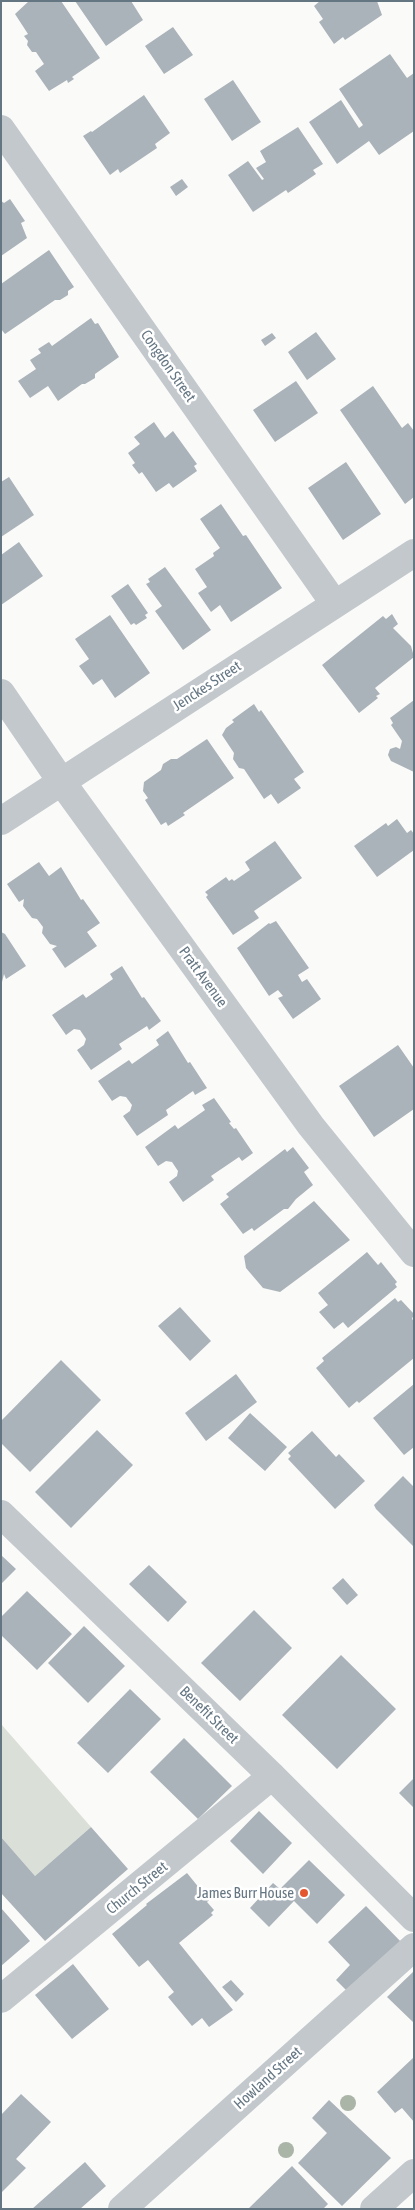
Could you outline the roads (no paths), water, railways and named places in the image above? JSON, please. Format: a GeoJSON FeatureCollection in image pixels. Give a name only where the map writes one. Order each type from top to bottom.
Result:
{"type":"FeatureCollection","features":[{"type":"Feature","properties":{"kind":"street","name":"Congdon Street"},"geometry":{"type":"LineString","coordinates":[[1,129],[334,603]]}},
{"type":"Feature","properties":{"kind":"street","name":"Jenckes Street"},"geometry":{"type":"LineString","coordinates":[[1,821],[334,603],[413,556]]}},
{"type":"Feature","properties":{"kind":"street","name":"Pratt Avenue"},"geometry":{"type":"LineString","coordinates":[[1,693],[61,781],[311,1126],[414,1253]]}},
{"type":"Feature","properties":{"kind":"street","name":"Benefit Street"},"geometry":{"type":"LineString","coordinates":[[1,1514],[272,1776],[414,1918]]}},
{"type":"Feature","properties":{"kind":"street","name":"Church Street"},"geometry":{"type":"LineString","coordinates":[[1,1999],[272,1776]]}},
{"type":"Feature","properties":{"kind":"street","name":"Howland Street"},"geometry":{"type":"LineString","coordinates":[[122,2209],[414,1947]]}},
{"type":"Feature","properties":{"kind":"street"},"geometry":{"type":"LineString","coordinates":[[374,2209],[414,2173]]}},
{"type":"Feature","properties":{"kind":"place","name":"James Burr House"},"geometry":{"type":"Point","coordinates":[304,1893]}}]}
